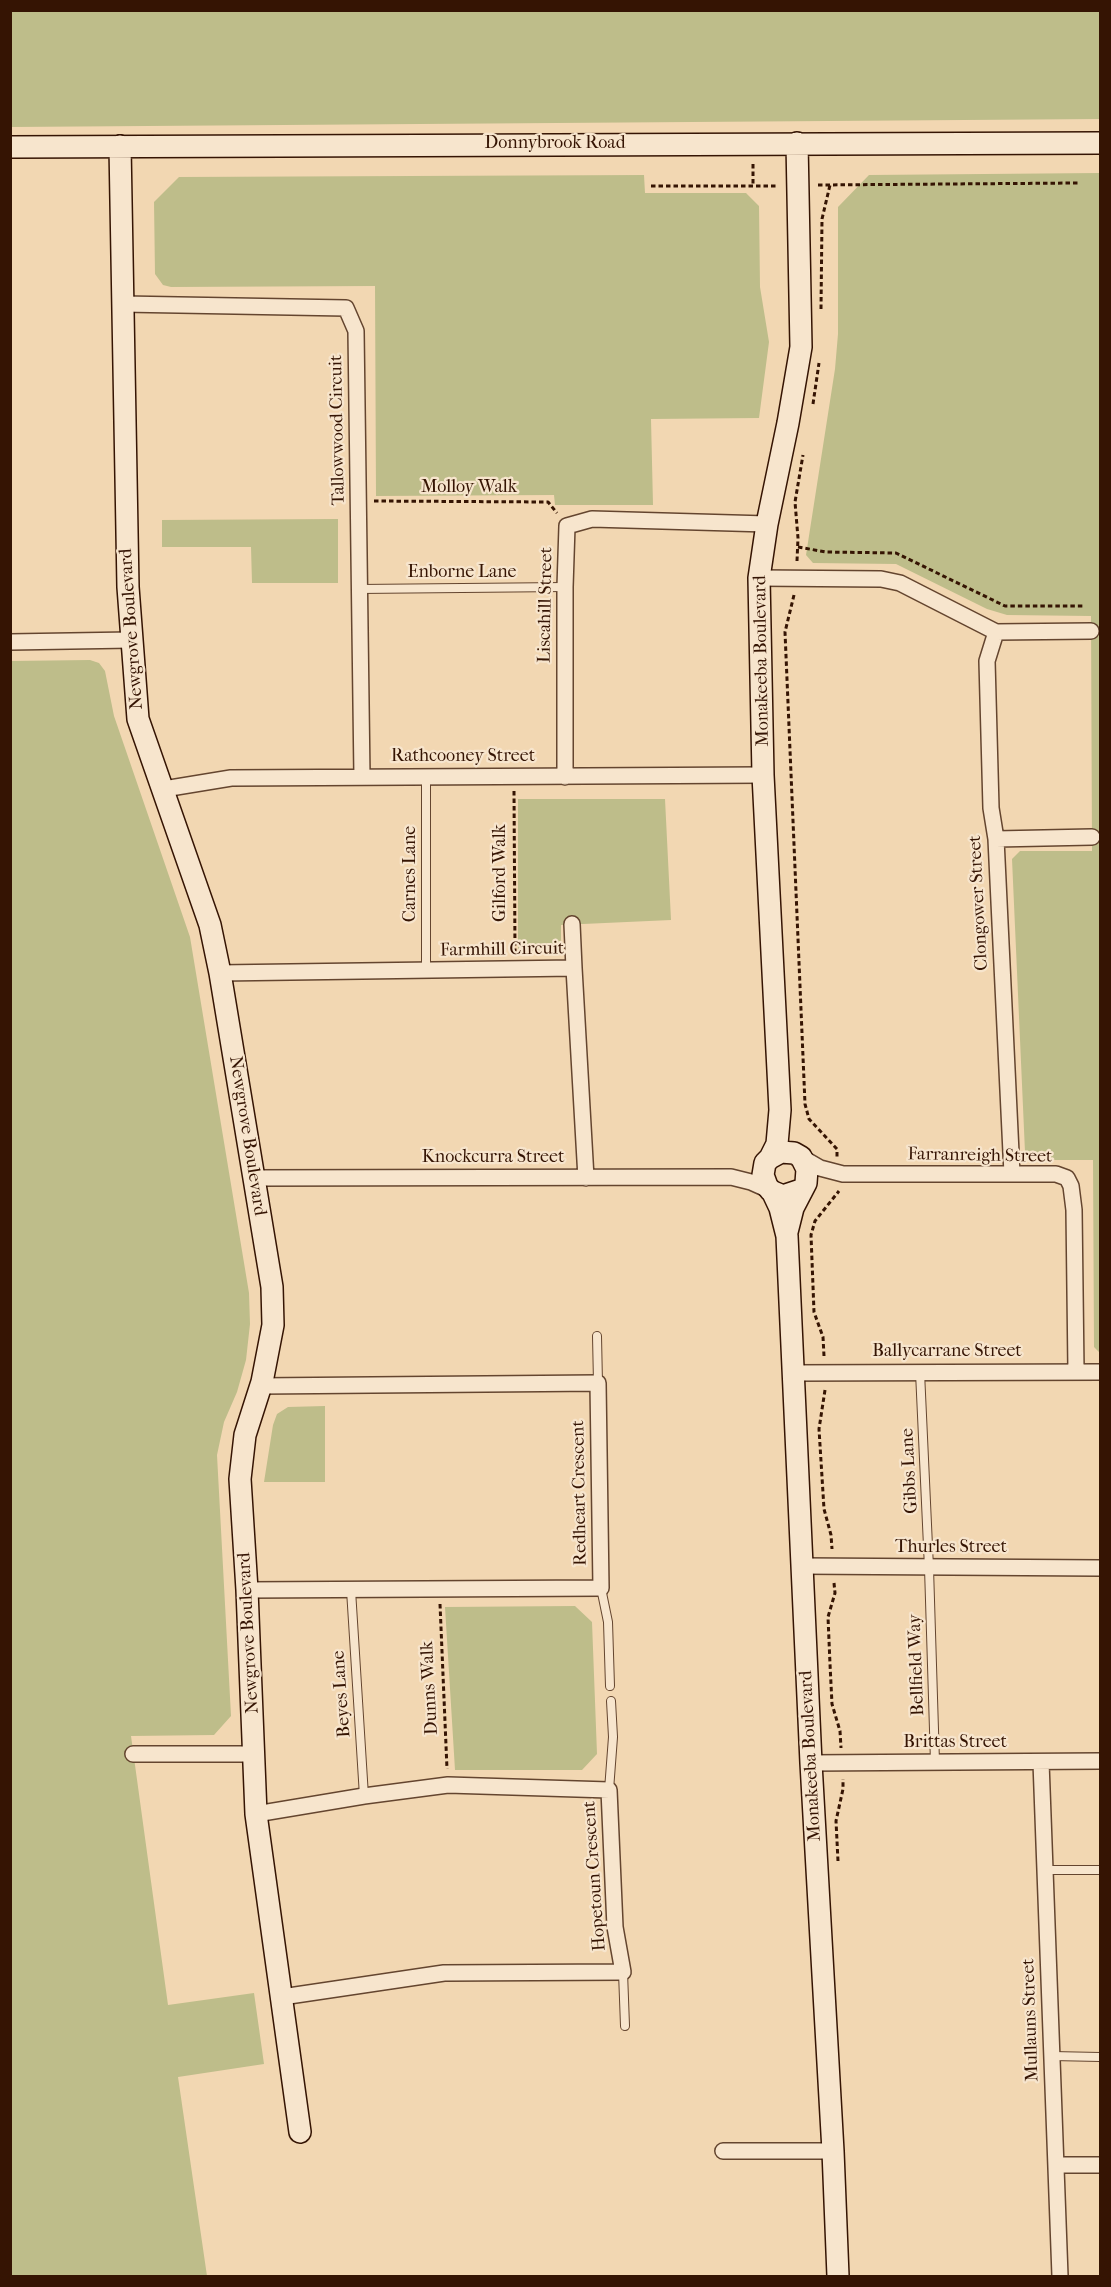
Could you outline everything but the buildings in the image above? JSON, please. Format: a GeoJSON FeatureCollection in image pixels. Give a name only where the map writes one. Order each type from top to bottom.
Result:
{"type":"FeatureCollection","features":[{"type":"Feature","properties":{"kind":"street","name":"Monakeeba Boulevard"},"geometry":{"type":"LineString","coordinates":[[769,1158],[777,1144],[780,1110],[763,775],[759,578],[801,347],[797,143]]}},
{"type":"Feature","properties":{"kind":"street","name":"Donnybrook Road"},"geometry":{"type":"LineString","coordinates":[[10,147],[1101,143]]}},
{"type":"Feature","properties":{"kind":"street","name":"Newgrove Boulevard"},"geometry":{"type":"LineString","coordinates":[[120,146],[128,587],[138,719],[210,925],[220,973],[272,1297],[273,1325],[260,1386],[245,1435],[240,1479],[248,1590],[256,1814],[300,2132]]}},
{"type":"Feature","properties":{"kind":"street","name":"Tallowwood Circuit"},"geometry":{"type":"LineString","coordinates":[[123,304],[346,309],[356,331],[362,777]]}},
{"type":"Feature","properties":{"kind":"street","name":"Liscahill Street"},"geometry":{"type":"LineString","coordinates":[[565,777],[567,526],[592,519],[767,524]]}},
{"type":"Feature","properties":{"kind":"street"},"geometry":{"type":"LineString","coordinates":[[759,578],[881,579],[900,583],[996,632],[1091,631]]}},
{"type":"Feature","properties":{"kind":"street","name":"Clongower Street"},"geometry":{"type":"LineString","coordinates":[[996,632],[987,661],[991,808],[996,839],[1012,1174]]}},
{"type":"Feature","properties":{"kind":"street"},"geometry":{"type":"LineString","coordinates":[[10,642],[131,640]]}},
{"type":"Feature","properties":{"kind":"street","name":"Rathcooney Street"},"geometry":{"type":"LineString","coordinates":[[164,789],[231,778],[763,775]]}},
{"type":"Feature","properties":{"kind":"street"},"geometry":{"type":"LineString","coordinates":[[996,839],[1092,837]]}},
{"type":"Feature","properties":{"kind":"street"},"geometry":{"type":"LineString","coordinates":[[572,924],[574,968]]}},
{"type":"Feature","properties":{"kind":"street","name":"Farmhill Circuit"},"geometry":{"type":"LineString","coordinates":[[220,973],[574,968],[585,1178]]}},
{"type":"Feature","properties":{"kind":"street","name":"Monakeeba Boulevard"},"geometry":{"type":"LineString","coordinates":[[780,1110],[791,1144],[800,1156]]}},
{"type":"Feature","properties":{"kind":"street"},"geometry":{"type":"LineString","coordinates":[[781,1152],[800,1156],[807,1169],[806,1183],[796,1194],[783,1196],[766,1186],[763,1175],[765,1163],[769,1158],[781,1152]]}},
{"type":"Feature","properties":{"kind":"street","name":"Farranreigh Street"},"geometry":{"type":"LineString","coordinates":[[800,1156],[820,1168],[840,1174],[1056,1174],[1067,1178],[1071,1186],[1074,1210],[1076,1371]]}},
{"type":"Feature","properties":{"kind":"street","name":"Knockcurra Street"},"geometry":{"type":"LineString","coordinates":[[731,1177],[769,1158]]}},
{"type":"Feature","properties":{"kind":"street","name":"Farranreigh Street"},"geometry":{"type":"LineString","coordinates":[[801,1189],[840,1174]]}},
{"type":"Feature","properties":{"kind":"street","name":"Knockcurra Street"},"geometry":{"type":"LineString","coordinates":[[254,1179],[731,1177],[752,1182],[771,1191]]}},
{"type":"Feature","properties":{"kind":"street","name":"Monakeeba Boulevard"},"geometry":{"type":"LineString","coordinates":[[787,1236],[793,1208],[801,1189]]}},
{"type":"Feature","properties":{"kind":"street","name":"Monakeeba Boulevard"},"geometry":{"type":"LineString","coordinates":[[771,1191],[780,1208],[787,1236],[811,1763],[838,2277]]}},
{"type":"Feature","properties":{"kind":"street","name":"Ballycarrane Street"},"geometry":{"type":"LineString","coordinates":[[793,1373],[1101,1371]]}},
{"type":"Feature","properties":{"kind":"street"},"geometry":{"type":"LineString","coordinates":[[260,1386],[598,1383]]}},
{"type":"Feature","properties":{"kind":"street","name":"Redheart Crescent"},"geometry":{"type":"LineString","coordinates":[[248,1590],[601,1588],[598,1383]]}},
{"type":"Feature","properties":{"kind":"street","name":"Thurles Street"},"geometry":{"type":"LineString","coordinates":[[802,1566],[1101,1568]]}},
{"type":"Feature","properties":{"kind":"street"},"geometry":{"type":"LineString","coordinates":[[134,1754],[254,1754]]}},
{"type":"Feature","properties":{"kind":"street","name":"Brittas Street"},"geometry":{"type":"LineString","coordinates":[[811,1763],[1101,1761]]}},
{"type":"Feature","properties":{"kind":"street","name":"Mullauns Street"},"geometry":{"type":"LineString","coordinates":[[1041,1762],[1060,2277]]}},
{"type":"Feature","properties":{"kind":"street","name":"Hopetoun Crescent"},"geometry":{"type":"LineString","coordinates":[[256,1814],[448,1785],[609,1790],[615,1927],[623,1972],[444,1973],[282,1997]]}},
{"type":"Feature","properties":{"kind":"street"},"geometry":{"type":"LineString","coordinates":[[723,2151],[833,2151]]}},
{"type":"Feature","properties":{"kind":"street"},"geometry":{"type":"LineString","coordinates":[[1056,2165],[1101,2165]]}},
{"type":"Feature","properties":{"kind":"lane","name":"Enborne Lane"},"geometry":{"type":"LineString","coordinates":[[359,589],[565,587]]}},
{"type":"Feature","properties":{"kind":"lane","name":"Carnes Lane"},"geometry":{"type":"LineString","coordinates":[[426,777],[426,970]]}},
{"type":"Feature","properties":{"kind":"lane"},"geometry":{"type":"LineString","coordinates":[[597,1336],[598,1383]]}},
{"type":"Feature","properties":{"kind":"lane","name":"Gibbs Lane"},"geometry":{"type":"LineString","coordinates":[[920,1372],[929,1568]]}},
{"type":"Feature","properties":{"kind":"lane","name":"Bellfield Way"},"geometry":{"type":"LineString","coordinates":[[929,1568],[934,1762]]}},
{"type":"Feature","properties":{"kind":"lane"},"geometry":{"type":"LineString","coordinates":[[601,1588],[608,1622],[610,1686]]}},
{"type":"Feature","properties":{"kind":"lane","name":"Beyes Lane"},"geometry":{"type":"LineString","coordinates":[[351,1590],[364,1796]]}},
{"type":"Feature","properties":{"kind":"lane"},"geometry":{"type":"LineString","coordinates":[[609,1790],[613,1737],[611,1701]]}},
{"type":"Feature","properties":{"kind":"lane"},"geometry":{"type":"LineString","coordinates":[[1045,1870],[1101,1870]]}},
{"type":"Feature","properties":{"kind":"lane"},"geometry":{"type":"LineString","coordinates":[[623,1972],[625,2026]]}},
{"type":"Feature","properties":{"kind":"lane"},"geometry":{"type":"LineString","coordinates":[[1052,2056],[1101,2057]]}},
{"type":"Feature","properties":{"kind":"path"},"geometry":{"type":"LineString","coordinates":[[821,315],[822,219],[830,185],[1078,183]]}},
{"type":"Feature","properties":{"kind":"path"},"geometry":{"type":"LineString","coordinates":[[651,186],[764,186]]}},
{"type":"Feature","properties":{"kind":"path"},"geometry":{"type":"LineString","coordinates":[[812,407],[819,361]]}},
{"type":"Feature","properties":{"kind":"path"},"geometry":{"type":"LineString","coordinates":[[803,453],[795,502],[798,548],[795,590],[785,632],[805,1104],[809,1119],[837,1149],[840,1174],[839,1192],[816,1221],[811,1235],[814,1312],[823,1337],[825,1398],[819,1430],[824,1509],[831,1535],[834,1566],[835,1593],[828,1617],[832,1704],[840,1731],[842,1763],[843,1789],[836,1821],[838,1868]]}},
{"type":"Feature","properties":{"kind":"path","name":"Molloy Walk"},"geometry":{"type":"LineString","coordinates":[[358,501],[548,502],[567,526]]}},
{"type":"Feature","properties":{"kind":"path"},"geometry":{"type":"LineString","coordinates":[[798,548],[826,552],[896,553],[1005,606],[1084,606]]}},
{"type":"Feature","properties":{"kind":"path","name":"Gilford Walk"},"geometry":{"type":"LineString","coordinates":[[514,777],[515,969]]}},
{"type":"Feature","properties":{"kind":"path","name":"Dunns Walk"},"geometry":{"type":"LineString","coordinates":[[439,1589],[448,1785]]}},
{"type":"Feature","properties":{"kind":"shaded area"},"geometry":{"type":"Polygon","coordinates":[[[10,11],[1100,11],[1100,119],[11,127],[10,11]]]}},
{"type":"Feature","properties":{"kind":"shaded area"},"geometry":{"type":"Polygon","coordinates":[[[1100,173],[1100,1353],[1094,1347],[1093,1160],[1033,1160],[1025,1152],[1012,859],[1020,851],[1092,851],[1091,616],[1007,615],[987,609],[896,564],[813,563],[806,555],[835,369],[838,334],[838,207],[869,175],[1100,173]]]}},
{"type":"Feature","properties":{"kind":"shaded area"},"geometry":{"type":"Polygon","coordinates":[[[644,175],[645,193],[746,193],[759,206],[760,287],[769,342],[759,418],[651,419],[653,505],[555,505],[554,495],[376,496],[375,286],[171,287],[163,285],[155,274],[154,202],[179,177],[644,175]]]}},
{"type":"Feature","properties":{"kind":"shaded area"},"geometry":{"type":"Polygon","coordinates":[[[338,519],[338,583],[252,583],[251,547],[162,547],[162,520],[338,519]]]}},
{"type":"Feature","properties":{"kind":"shaded area"},"geometry":{"type":"Polygon","coordinates":[[[90,660],[99,663],[105,671],[114,716],[190,937],[249,1293],[250,1324],[246,1360],[237,1392],[224,1422],[217,1455],[231,1716],[214,1735],[131,1736],[168,2005],[254,1993],[264,2064],[178,2077],[207,2276],[11,2276],[10,661],[90,660]]]}},
{"type":"Feature","properties":{"kind":"shaded area"},"geometry":{"type":"Polygon","coordinates":[[[518,799],[665,799],[671,920],[561,925],[561,942],[554,951],[518,951],[518,799]]]}},
{"type":"Feature","properties":{"kind":"shaded area"},"geometry":{"type":"Polygon","coordinates":[[[325,1406],[325,1482],[264,1482],[273,1425],[277,1414],[288,1407],[325,1406]]]}},
{"type":"Feature","properties":{"kind":"shaded area"},"geometry":{"type":"Polygon","coordinates":[[[575,1606],[592,1622],[597,1754],[582,1770],[455,1770],[445,1607],[575,1606]]]}}]}
